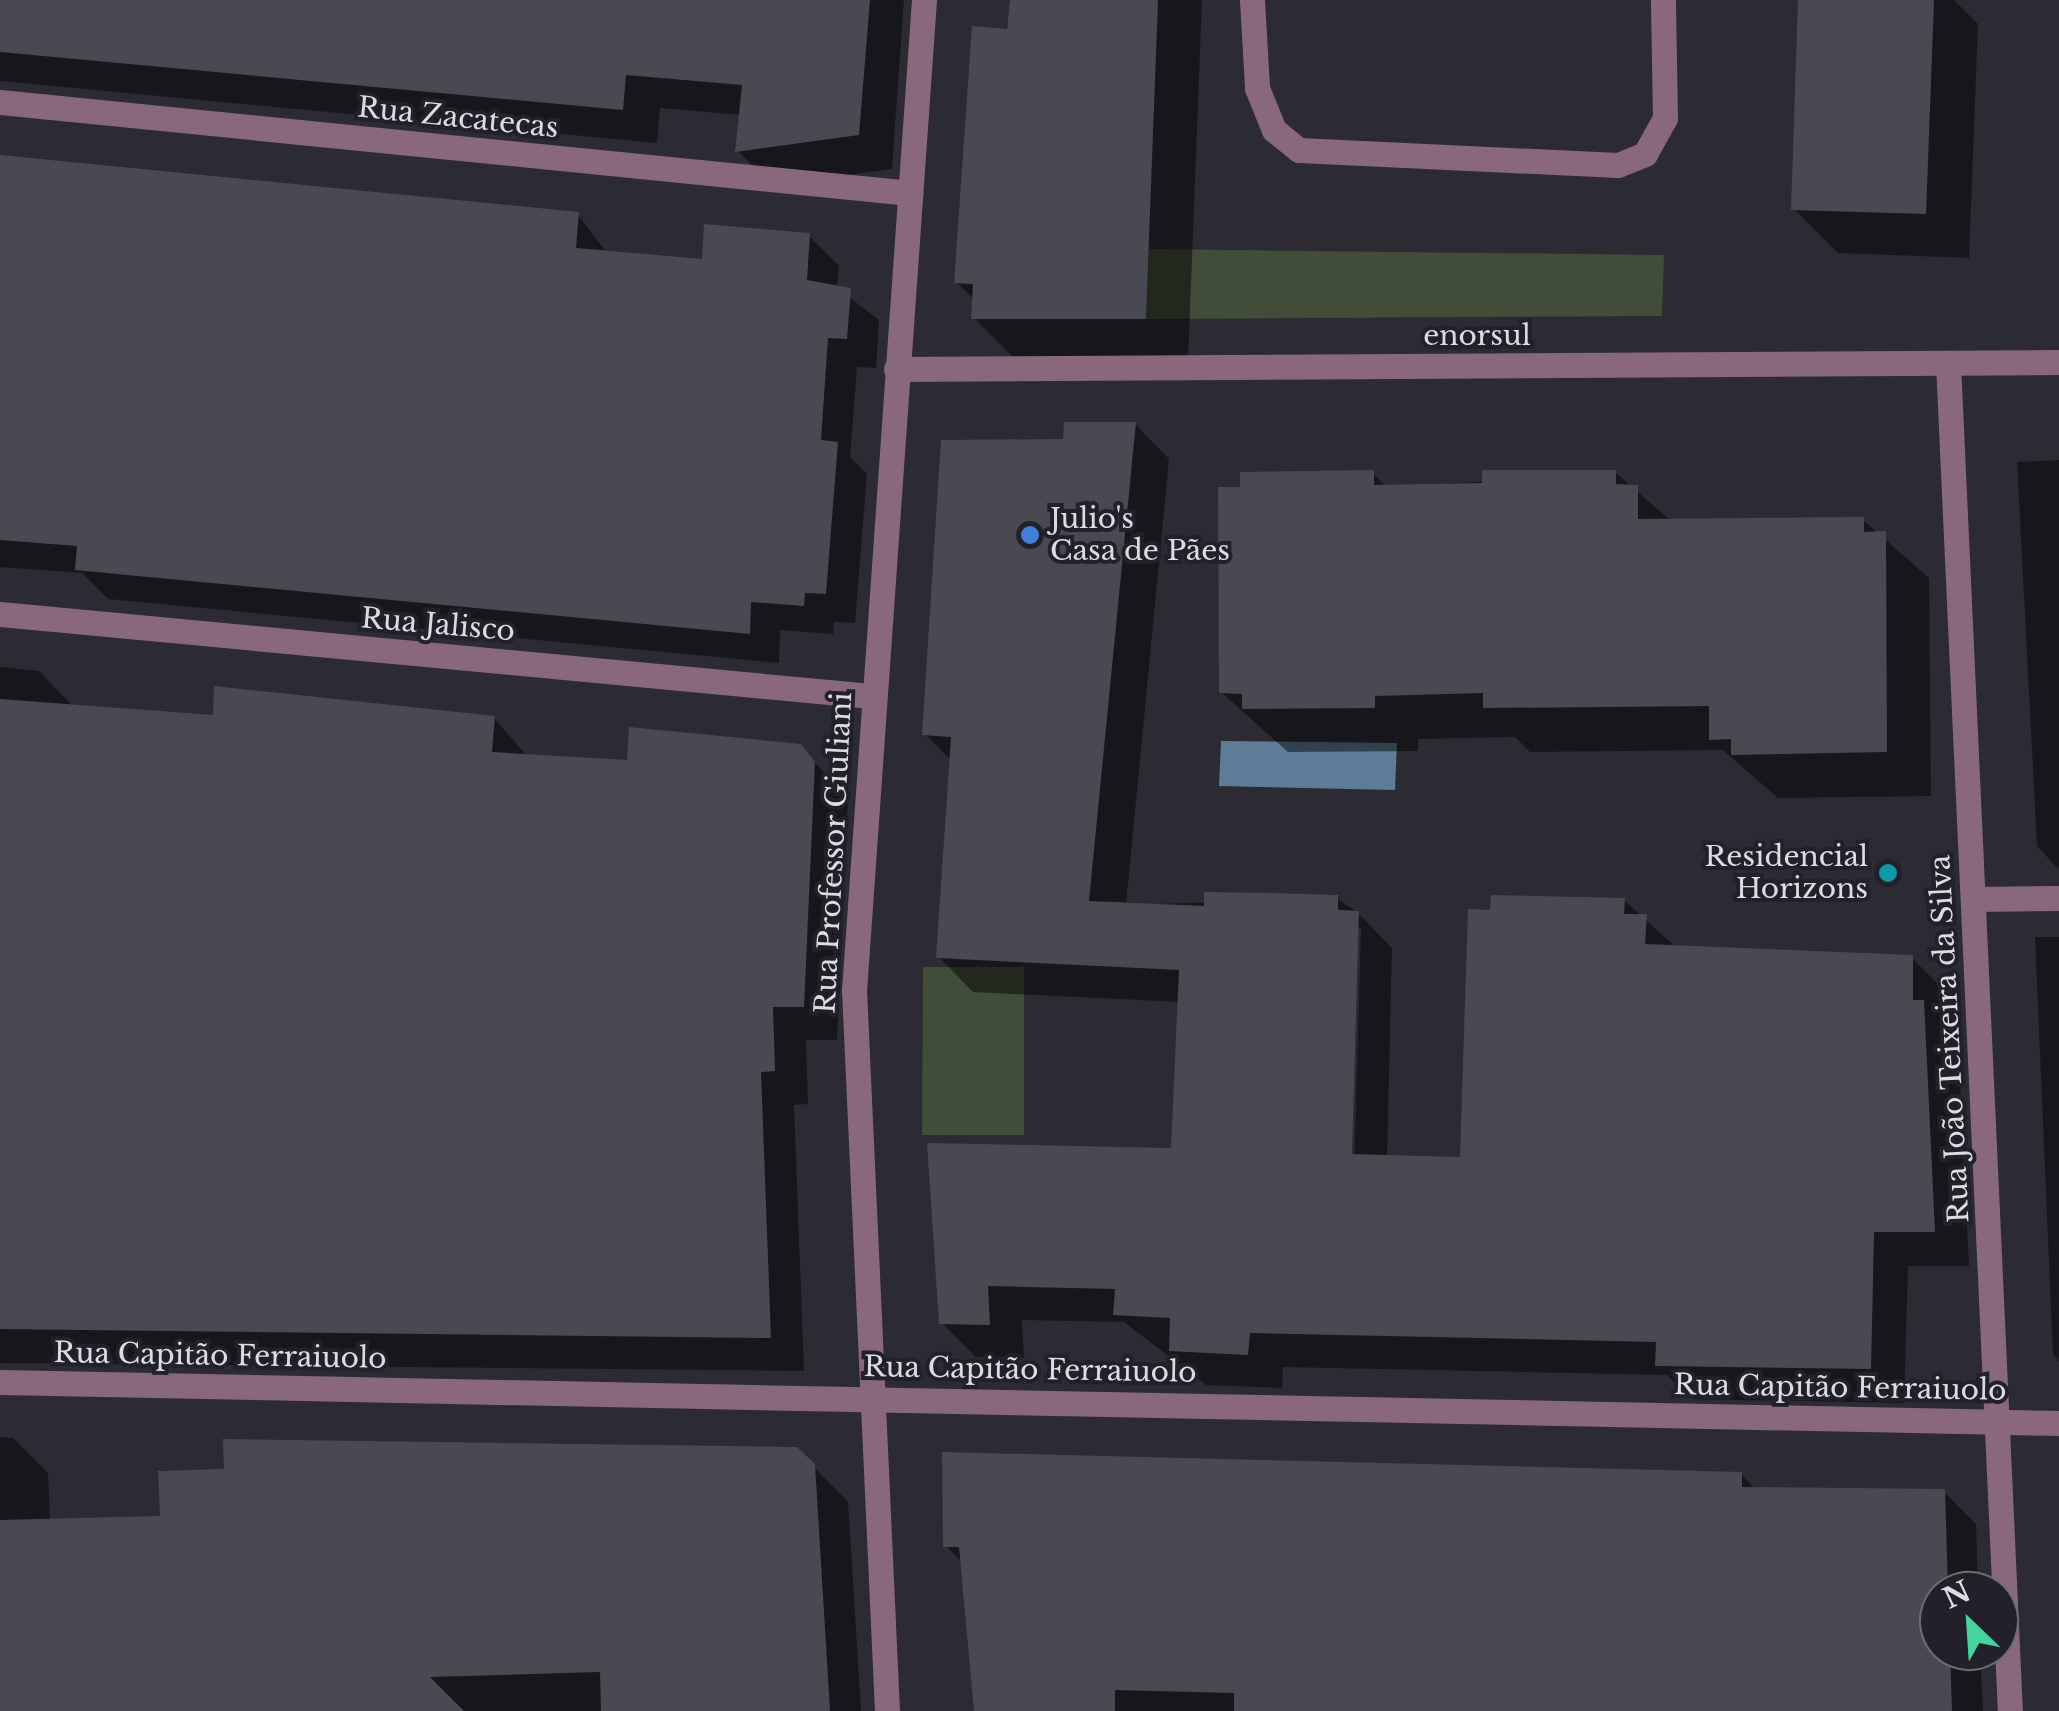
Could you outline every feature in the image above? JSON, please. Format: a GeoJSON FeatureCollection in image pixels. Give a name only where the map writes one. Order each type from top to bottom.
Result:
{"type":"FeatureCollection","features":[{"type":"Feature","properties":{"kind":"street","name":"Rua Professor Giuliani"},"geometry":{"type":"LineString","coordinates":[[888,1711],[854,992],[871,696],[924,0]]}},
{"type":"Feature","properties":{"kind":"street"},"geometry":{"type":"LineString","coordinates":[[1252,0],[1257,88],[1274,130],[1299,150],[1618,165],[1644,154],[1665,118],[1663,0]]}},
{"type":"Feature","properties":{"kind":"street","name":"Rua Zacatecas"},"geometry":{"type":"LineString","coordinates":[[0,102],[910,193]]}},
{"type":"Feature","properties":{"kind":"street","name":"enorsul"},"geometry":{"type":"LineString","coordinates":[[896,368],[2059,362]]}},
{"type":"Feature","properties":{"kind":"street","name":"Rua João Teixeira da Silva"},"geometry":{"type":"LineString","coordinates":[[1948,364],[2010,1711]]}},
{"type":"Feature","properties":{"kind":"street","name":"Rua Jalisco"},"geometry":{"type":"LineString","coordinates":[[0,614],[871,696]]}},
{"type":"Feature","properties":{"kind":"street"},"geometry":{"type":"LineString","coordinates":[[1974,899],[2059,898]]}},
{"type":"Feature","properties":{"kind":"street","name":"Rua Capitão Ferraiuolo"},"geometry":{"type":"LineString","coordinates":[[0,1382],[874,1396],[2059,1423]]}},
{"type":"Feature","properties":{"kind":"green space"},"geometry":{"type":"Polygon","coordinates":[[[1149,249],[1664,255],[1662,316],[1146,319],[1149,249]]]}},
{"type":"Feature","properties":{"kind":"green space"},"geometry":{"type":"Polygon","coordinates":[[[923,967],[1024,967],[1024,1135],[922,1135],[923,967]]]}},
{"type":"Feature","properties":{"kind":"water"},"geometry":{"type":"Polygon","coordinates":[[[1221,741],[1397,743],[1395,790],[1219,786],[1221,741]]]}},
{"type":"Feature","properties":{"kind":"building"},"geometry":{"type":"Polygon","coordinates":[[[0,0],[870,0],[859,135],[735,152],[742,85],[626,75],[623,110],[0,52],[0,0]]]}},
{"type":"Feature","properties":{"kind":"building"},"geometry":{"type":"Polygon","coordinates":[[[1010,0],[1158,0],[1146,319],[971,319],[973,284],[954,283],[972,26],[1007,29],[1010,0]]]}},
{"type":"Feature","properties":{"kind":"building"},"geometry":{"type":"Polygon","coordinates":[[[1798,0],[1934,0],[1926,214],[1791,210],[1798,0]]]}},
{"type":"Feature","properties":{"kind":"building"},"geometry":{"type":"Polygon","coordinates":[[[0,155],[579,212],[576,248],[702,259],[704,224],[810,233],[807,280],[851,288],[847,339],[828,338],[821,440],[838,442],[826,594],[805,593],[804,606],[751,602],[750,634],[75,570],[77,546],[0,540],[0,155]]]}},
{"type":"Feature","properties":{"kind":"building"},"geometry":{"type":"Polygon","coordinates":[[[1064,422],[1136,422],[1089,901],[1204,906],[1204,892],[1338,895],[1338,910],[1359,911],[1352,1154],[1460,1157],[1468,909],[1490,910],[1491,895],[1625,898],[1624,914],[1647,914],[1645,944],[1913,955],[1913,1000],[1924,1000],[1935,1232],[1874,1232],[1871,1369],[1655,1366],[1656,1342],[1250,1333],[1248,1355],[1169,1351],[1170,1318],[1113,1315],[1115,1289],[988,1286],[990,1325],[939,1324],[927,1143],[1171,1148],[1179,970],[936,958],[951,737],[922,735],[941,440],[1063,439],[1064,422]]]}},
{"type":"Feature","properties":{"kind":"building"},"geometry":{"type":"Polygon","coordinates":[[[1374,470],[1374,485],[1482,483],[1482,470],[1616,470],[1616,484],[1638,485],[1638,519],[1864,517],[1864,532],[1886,531],[1887,752],[1731,755],[1731,739],[1709,740],[1709,706],[1483,708],[1483,693],[1375,696],[1375,708],[1242,709],[1242,694],[1219,693],[1218,487],[1240,487],[1240,472],[1374,470]]]}},
{"type":"Feature","properties":{"kind":"building"},"geometry":{"type":"Polygon","coordinates":[[[214,686],[495,716],[492,752],[627,760],[629,727],[801,744],[815,762],[804,1007],[773,1007],[775,1071],[761,1072],[771,1338],[0,1329],[0,699],[213,715],[214,686]]]}},
{"type":"Feature","properties":{"kind":"building"},"geometry":{"type":"Polygon","coordinates":[[[223,1439],[797,1447],[815,1464],[830,1711],[601,1711],[600,1672],[430,1677],[464,1711],[0,1711],[0,1520],[160,1516],[158,1471],[224,1469],[223,1439]]]}},
{"type":"Feature","properties":{"kind":"building"},"geometry":{"type":"Polygon","coordinates":[[[942,1452],[1742,1472],[1742,1487],[1945,1489],[1947,1571],[1919,1571],[1919,1671],[1951,1671],[1952,1711],[1234,1711],[1234,1693],[1115,1690],[1115,1711],[974,1711],[959,1547],[943,1547],[942,1452]]]}},
{"type":"Feature","properties":{"kind":"place","name":"Julio's Casa de Pães"},"geometry":{"type":"Point","coordinates":[1030,535]}},
{"type":"Feature","properties":{"kind":"place","name":"Residencial Horizons"},"geometry":{"type":"Point","coordinates":[1888,873]}}]}
